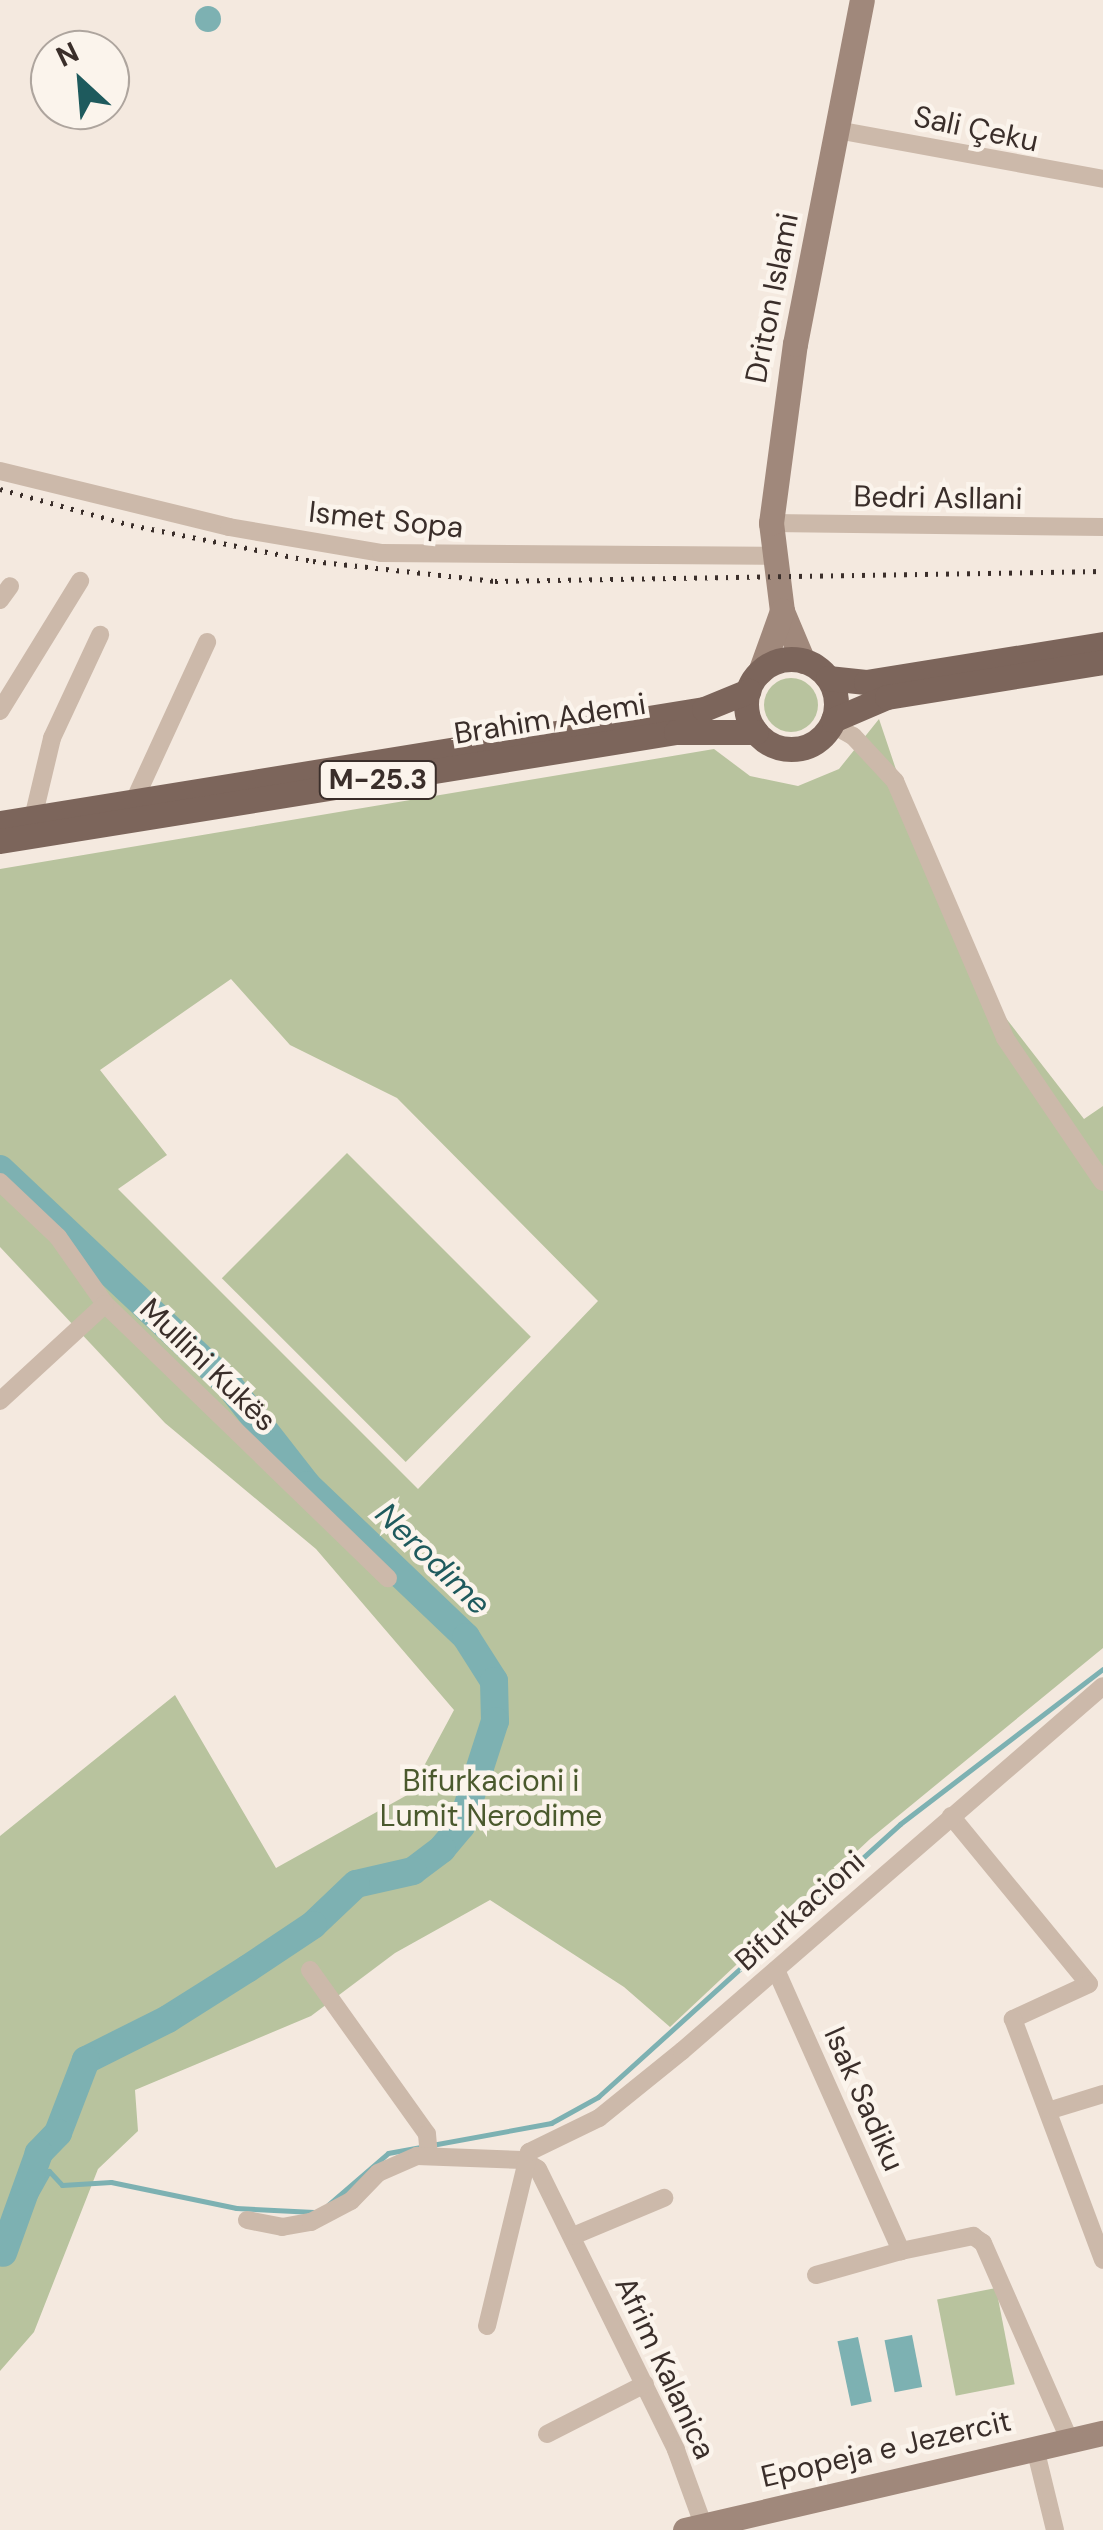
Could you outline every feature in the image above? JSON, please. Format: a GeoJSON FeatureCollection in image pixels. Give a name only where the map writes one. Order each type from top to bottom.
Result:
{"type":"FeatureCollection","features":[{"type":"Feature","properties":{"kind":"main road"},"geometry":{"type":"LineString","coordinates":[[804,661],[828,678],[866,682],[1103,644]]}},
{"type":"Feature","properties":{"kind":"main road","name":"Brahim Ademi"},"geometry":{"type":"LineString","coordinates":[[0,823],[704,709],[754,682],[778,661],[804,661]]}},
{"type":"Feature","properties":{"kind":"main road","name":"Brahim Ademi"},"geometry":{"type":"LineString","coordinates":[[0,841],[676,732],[756,732],[775,746],[798,748],[820,739],[832,722],[887,696],[1103,662]]}},
{"type":"Feature","properties":{"kind":"main road"},"geometry":{"type":"LineString","coordinates":[[828,678],[836,698],[832,722]]}},
{"type":"Feature","properties":{"kind":"main road"},"geometry":{"type":"LineString","coordinates":[[754,682],[747,712],[756,732]]}},
{"type":"Feature","properties":{"kind":"street","name":"Driton Islami"},"geometry":{"type":"LineString","coordinates":[[804,661],[782,611],[772,523],[781,428],[862,0]]}},
{"type":"Feature","properties":{"kind":"street","name":"Sali Çeku"},"geometry":{"type":"LineString","coordinates":[[837,130],[1019,169],[1103,179]]}},
{"type":"Feature","properties":{"kind":"street","name":"Ismet Sopa"},"geometry":{"type":"LineString","coordinates":[[0,472],[229,527],[381,552],[534,559],[774,556]]}},
{"type":"Feature","properties":{"kind":"street","name":"Bedri Asllani"},"geometry":{"type":"LineString","coordinates":[[772,523],[1103,527]]}},
{"type":"Feature","properties":{"kind":"street"},"geometry":{"type":"LineString","coordinates":[[0,711],[80,581]]}},
{"type":"Feature","properties":{"kind":"street","name":"Driton Islami"},"geometry":{"type":"LineString","coordinates":[[754,682],[782,611]]}},
{"type":"Feature","properties":{"kind":"street"},"geometry":{"type":"LineString","coordinates":[[33,818],[52,738],[100,635]]}},
{"type":"Feature","properties":{"kind":"street"},"geometry":{"type":"LineString","coordinates":[[134,801],[207,642]]}},
{"type":"Feature","properties":{"kind":"street"},"geometry":{"type":"LineString","coordinates":[[832,722],[854,736],[895,781],[1005,1038],[1103,1182]]}},
{"type":"Feature","properties":{"kind":"street","name":"Mullini Kukës"},"geometry":{"type":"LineString","coordinates":[[0,1182],[58,1237],[105,1304],[388,1578]]}},
{"type":"Feature","properties":{"kind":"street"},"geometry":{"type":"LineString","coordinates":[[0,1401],[105,1304]]}},
{"type":"Feature","properties":{"kind":"street","name":"Bifurkacioni"},"geometry":{"type":"LineString","coordinates":[[523,2160],[598,2118],[776,1970],[1103,1686]]}},
{"type":"Feature","properties":{"kind":"street"},"geometry":{"type":"LineString","coordinates":[[951,1816],[1090,1984],[1014,2019],[1051,2110],[1103,2260]]}},
{"type":"Feature","properties":{"kind":"street"},"geometry":{"type":"LineString","coordinates":[[310,1970],[428,2146]]}},
{"type":"Feature","properties":{"kind":"street","name":"Isak Sadiku"},"geometry":{"type":"LineString","coordinates":[[776,1970],[901,2251]]}},
{"type":"Feature","properties":{"kind":"street"},"geometry":{"type":"LineString","coordinates":[[1051,2110],[1103,2094]]}},
{"type":"Feature","properties":{"kind":"street"},"geometry":{"type":"LineString","coordinates":[[247,2220],[282,2227],[312,2222],[351,2201],[399,2160],[428,2146],[523,2160],[486,2326]]}},
{"type":"Feature","properties":{"kind":"street","name":"Afrim Kalanica"},"geometry":{"type":"LineString","coordinates":[[523,2160],[551,2187],[644,2384],[694,2527]]}},
{"type":"Feature","properties":{"kind":"street"},"geometry":{"type":"LineString","coordinates":[[573,2236],[664,2198]]}},
{"type":"Feature","properties":{"kind":"street"},"geometry":{"type":"LineString","coordinates":[[816,2275],[972,2236],[983,2242],[1069,2439]]}},
{"type":"Feature","properties":{"kind":"street"},"geometry":{"type":"LineString","coordinates":[[547,2434],[644,2384]]}},
{"type":"Feature","properties":{"kind":"street","name":"Epopeja e Jezercit"},"geometry":{"type":"LineString","coordinates":[[694,2527],[1103,2433]]}},
{"type":"Feature","properties":{"kind":"street"},"geometry":{"type":"LineString","coordinates":[[1035,2448],[1055,2530]]}},
{"type":"Feature","properties":{"kind":"green space"},"geometry":{"type":"Polygon","coordinates":[[[791,678],[810,686],[818,705],[810,724],[791,732],[772,724],[764,705],[772,686],[791,678]]]}},
{"type":"Feature","properties":{"kind":"green space","name":"Bifurkacioni i Lumit Nerodime"},"geometry":{"type":"Polygon","coordinates":[[[879,719],[942,906],[995,1004],[1084,1119],[1103,1106],[1103,1648],[870,1839],[670,2027],[624,1987],[490,1900],[395,1953],[311,2016],[135,2090],[138,2131],[98,2169],[34,2332],[0,2371],[0,1836],[175,1695],[276,1868],[409,1794],[454,1710],[316,1549],[165,1423],[0,1247],[0,869],[714,749],[750,776],[798,786],[839,769],[879,719]],[[231,979],[100,1070],[167,1155],[118,1189],[418,1489],[598,1301],[397,1098],[290,1045],[231,979]]]}},
{"type":"Feature","properties":{"kind":"green space"},"geometry":{"type":"Polygon","coordinates":[[[347,1153],[531,1337],[406,1462],[222,1278],[347,1153]]]}},
{"type":"Feature","properties":{"kind":"green space"},"geometry":{"type":"Polygon","coordinates":[[[996,2288],[1015,2384],[956,2396],[937,2299],[996,2288]]]}},
{"type":"Feature","properties":{"kind":"water"},"geometry":{"type":"Polygon","coordinates":[[[208,6],[217,10],[221,19],[217,28],[208,32],[199,28],[195,19],[199,10],[208,6]]]}},
{"type":"Feature","properties":{"kind":"water"},"geometry":{"type":"Polygon","coordinates":[[[912,2335],[922,2387],[895,2392],[885,2340],[912,2335]]]}},
{"type":"Feature","properties":{"kind":"water"},"geometry":{"type":"Polygon","coordinates":[[[858,2337],[872,2402],[851,2406],[837,2341],[858,2337]]]}},
{"type":"Feature","properties":{"kind":"waterway","name":"Nerodime"},"geometry":{"type":"LineString","coordinates":[[0,1169],[229,1385],[307,1485],[466,1637],[494,1681],[495,1721],[461,1826],[442,1849],[413,1871],[356,1884],[313,1925],[247,1969],[168,2019],[86,2060],[58,2133],[39,2153],[3,2253]]}},
{"type":"Feature","properties":{"kind":"waterway"},"geometry":{"type":"LineString","coordinates":[[328,2205],[388,2153],[551,2123],[598,2097],[900,1824],[1103,1669]]}},
{"type":"Feature","properties":{"kind":"waterway"},"geometry":{"type":"LineString","coordinates":[[3,2253],[49,2171],[62,2185],[111,2182],[236,2208],[314,2212]]}},
{"type":"Feature","properties":{"kind":"railway"},"geometry":{"type":"LineString","coordinates":[[0,489],[131,525],[313,561],[495,581],[1103,571]]}}]}
